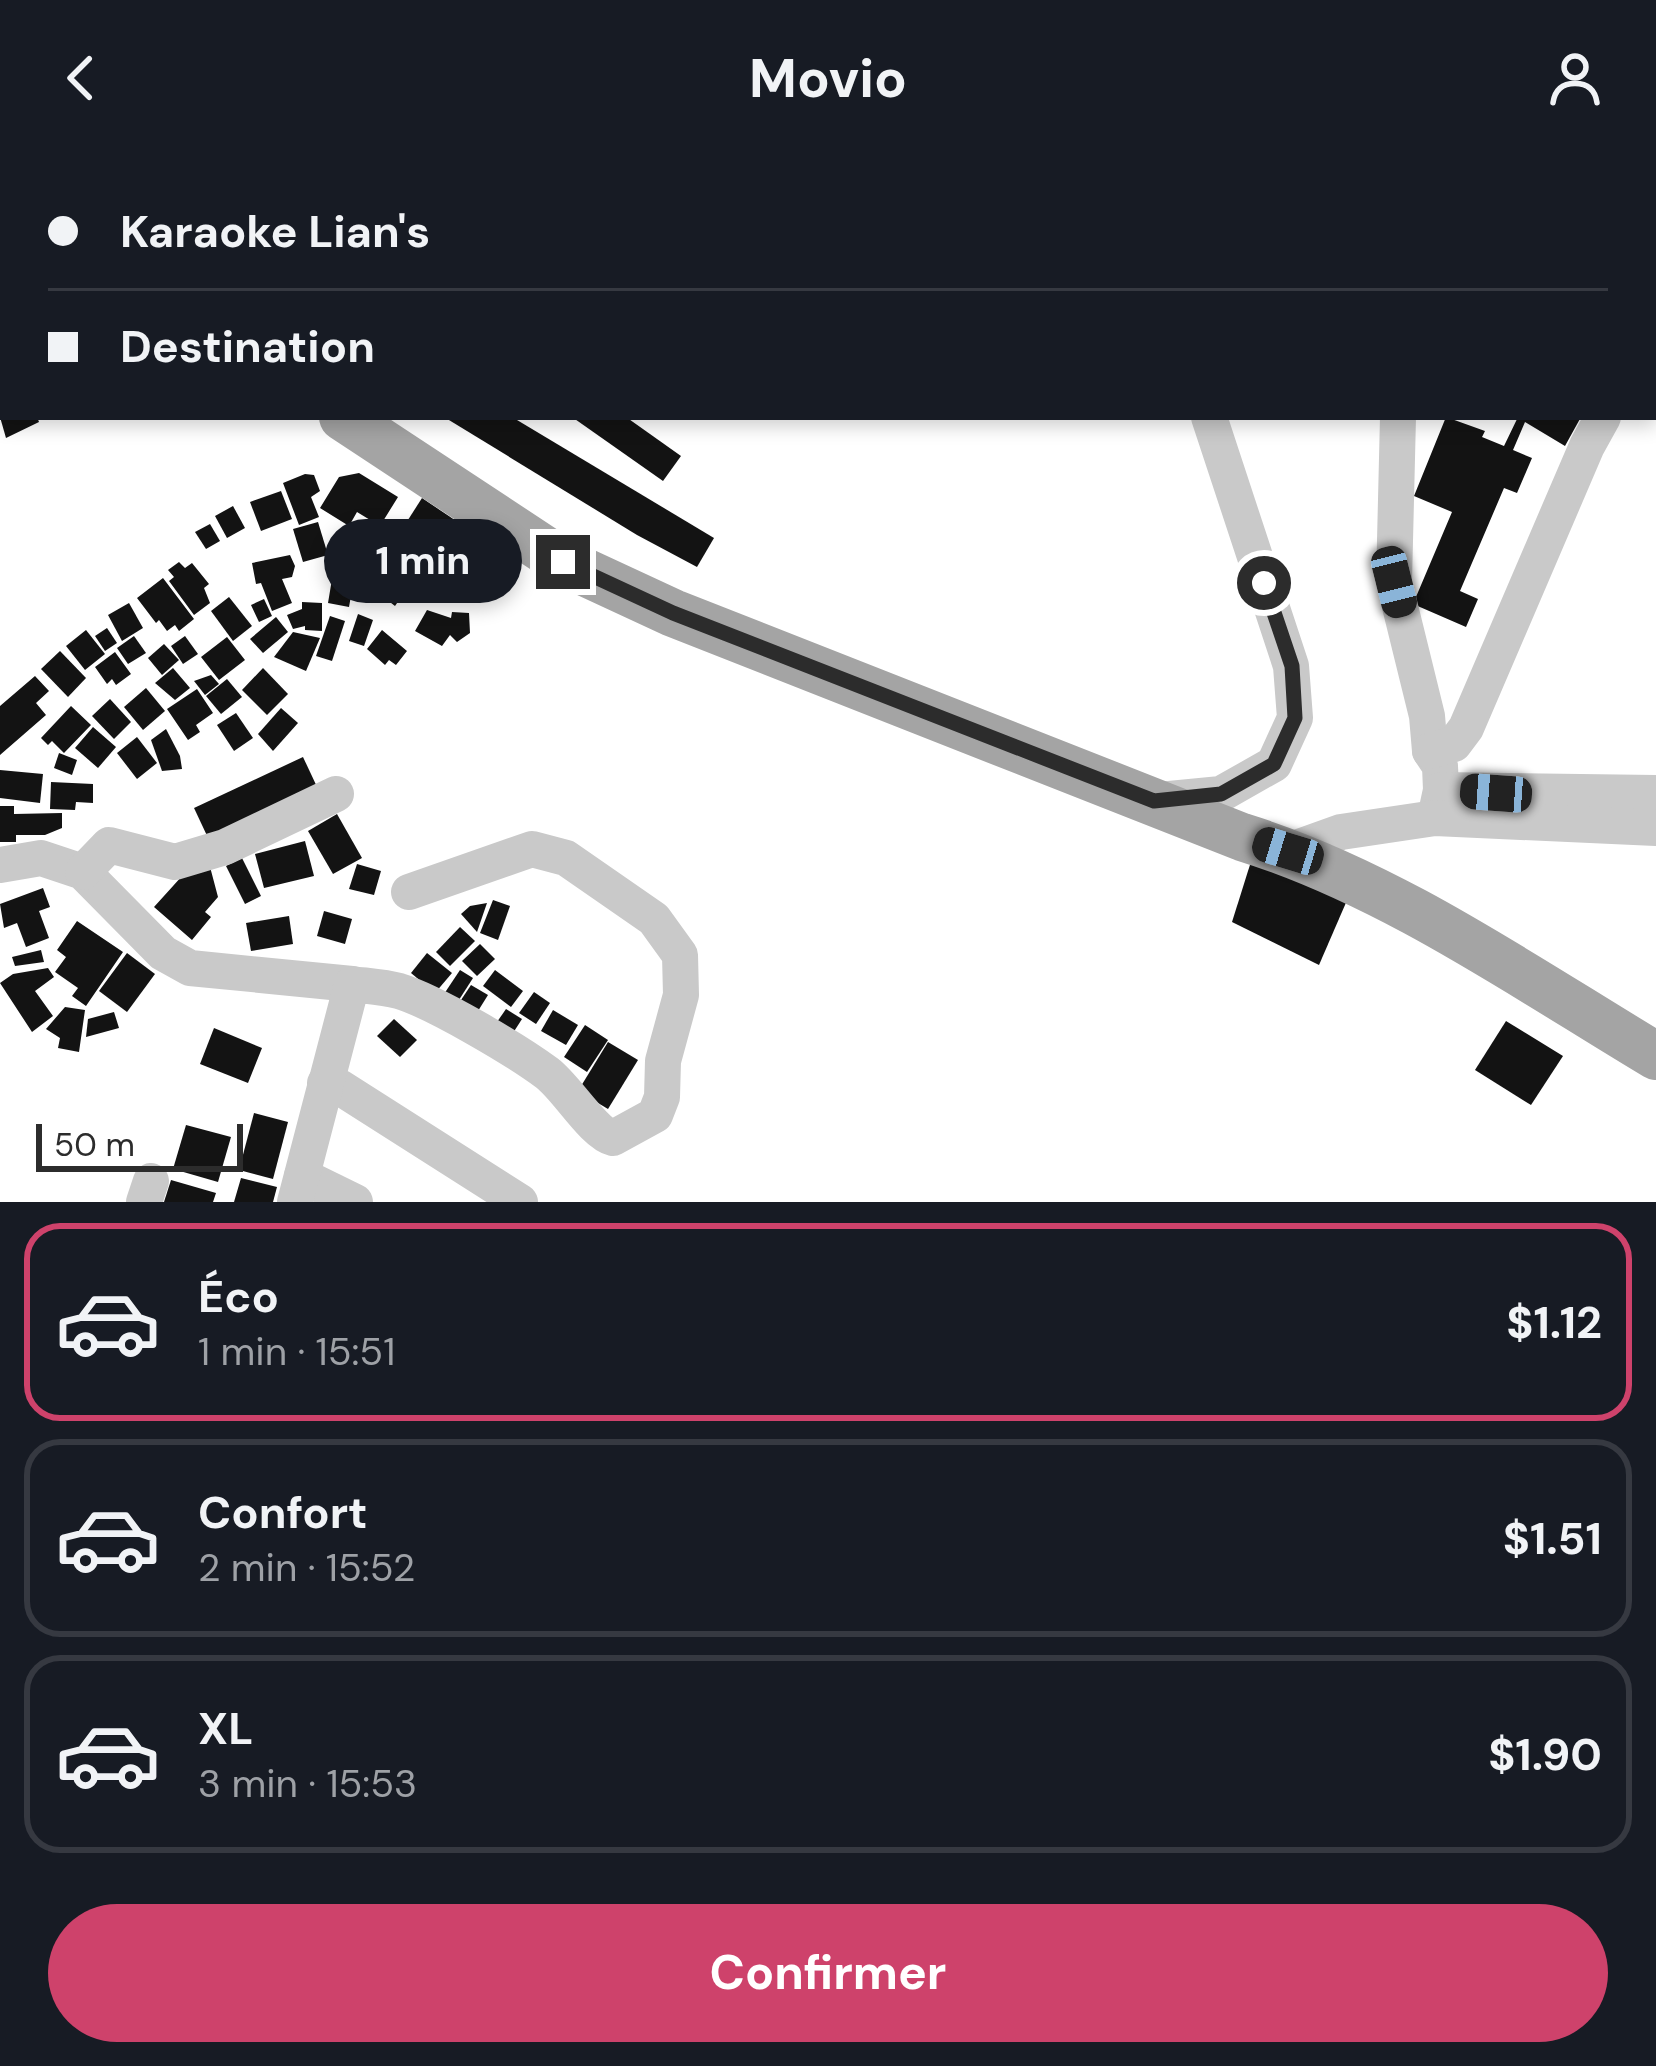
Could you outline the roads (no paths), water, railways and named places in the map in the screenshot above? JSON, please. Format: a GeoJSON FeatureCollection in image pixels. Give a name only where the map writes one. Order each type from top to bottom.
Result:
{"type":"FeatureCollection","features":[{"type":"Feature","properties":{"kind":"main road"},"geometry":{"type":"LineString","coordinates":[[348,420],[563,562],[673,613],[1288,851],[1457,938],[1656,1056]]}},
{"type":"Feature","properties":{"kind":"street"},"geometry":{"type":"LineString","coordinates":[[1154,801],[1221,794],[1274,764],[1295,718],[1292,666],[1210,420]]}},
{"type":"Feature","properties":{"kind":"street"},"geometry":{"type":"LineString","coordinates":[[1398,420],[1394,582],[1427,716],[1430,751],[1440,766],[1438,804]]}},
{"type":"Feature","properties":{"kind":"street"},"geometry":{"type":"LineString","coordinates":[[1430,751],[1454,744],[1466,728],[1601,420]]}},
{"type":"Feature","properties":{"kind":"street"},"geometry":{"type":"LineString","coordinates":[[83,872],[109,845],[175,862],[225,847],[336,794]]}},
{"type":"Feature","properties":{"kind":"street"},"geometry":{"type":"LineString","coordinates":[[1288,851],[1438,804],[1656,794]]}},
{"type":"Feature","properties":{"kind":"street"},"geometry":{"type":"LineString","coordinates":[[1438,804],[1656,828]]}},
{"type":"Feature","properties":{"kind":"street"},"geometry":{"type":"LineString","coordinates":[[0,865],[41,858],[83,872],[163,953],[190,968],[401,992],[502,1044],[561,1084],[604,1136],[613,1138],[655,1115],[662,1097],[663,1061],[681,995],[680,955],[655,919],[566,858],[532,850],[409,892]]}},
{"type":"Feature","properties":{"kind":"street"},"geometry":{"type":"LineString","coordinates":[[352,984],[298,1189],[355,1202]]}},
{"type":"Feature","properties":{"kind":"street"},"geometry":{"type":"LineString","coordinates":[[325,1082],[520,1202]]}}]}
